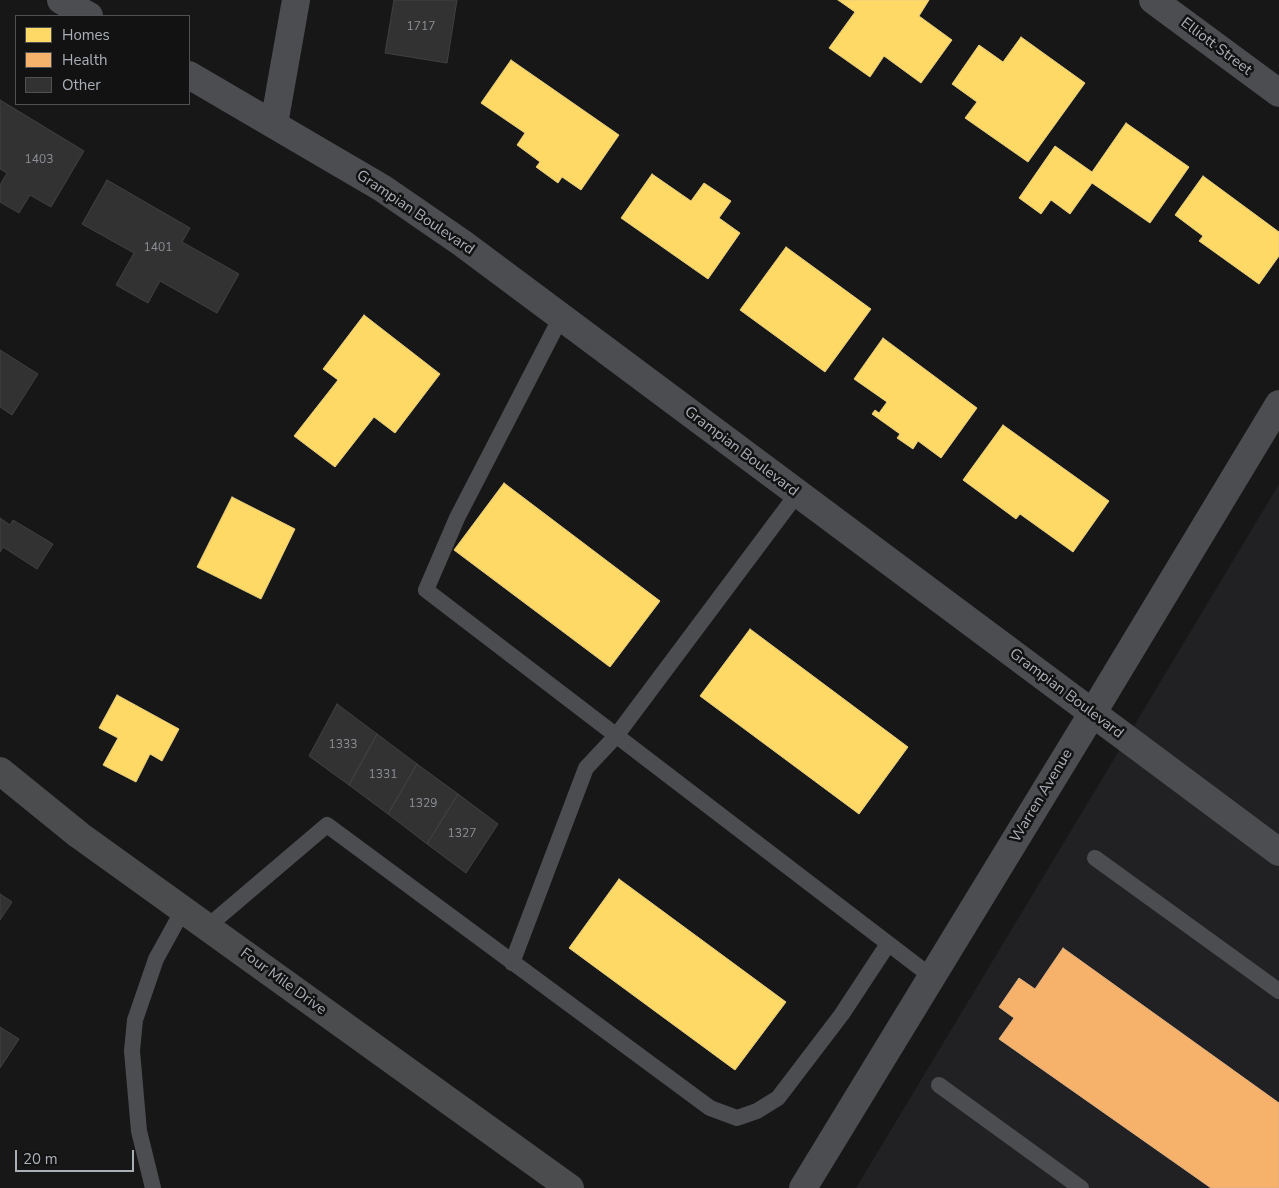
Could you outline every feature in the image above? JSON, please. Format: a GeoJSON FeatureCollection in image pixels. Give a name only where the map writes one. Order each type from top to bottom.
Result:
{"type":"FeatureCollection","features":[{"type":"Feature","properties":{"kind":"street"},"geometry":{"type":"LineString","coordinates":[[61,0],[87,15]]}},
{"type":"Feature","properties":{"kind":"street"},"geometry":{"type":"LineString","coordinates":[[274,124],[296,0]]}},
{"type":"Feature","properties":{"kind":"street","name":"Elliott Street"},"geometry":{"type":"LineString","coordinates":[[1153,0],[1279,93]]}},
{"type":"Feature","properties":{"kind":"street","name":"Grampian Boulevard"},"geometry":{"type":"LineString","coordinates":[[190,76],[382,188],[462,243],[1279,852]]}},
{"type":"Feature","properties":{"kind":"street","name":"Warren Avenue"},"geometry":{"type":"LineString","coordinates":[[803,1188],[1279,404]]}},
{"type":"Feature","properties":{"kind":"street","name":"Four Mile Drive"},"geometry":{"type":"LineString","coordinates":[[0,771],[79,834],[182,910],[570,1188]]}},
{"type":"Feature","properties":{"kind":"lane"},"geometry":{"type":"LineString","coordinates":[[561,317],[457,518],[426,590],[932,977]]}},
{"type":"Feature","properties":{"kind":"lane"},"geometry":{"type":"LineString","coordinates":[[512,963],[586,768],[616,736],[797,494]]}},
{"type":"Feature","properties":{"kind":"lane"},"geometry":{"type":"LineString","coordinates":[[207,927],[327,825],[710,1108],[737,1118],[757,1112],[778,1098],[842,1014],[888,944]]}},
{"type":"Feature","properties":{"kind":"lane"},"geometry":{"type":"LineString","coordinates":[[1095,858],[1279,991]]}},
{"type":"Feature","properties":{"kind":"lane"},"geometry":{"type":"LineString","coordinates":[[153,1188],[139,1131],[132,1051],[135,1020],[156,959],[182,910]]}},
{"type":"Feature","properties":{"kind":"lane"},"geometry":{"type":"LineString","coordinates":[[939,1085],[1081,1188]]}},
{"type":"Feature","properties":{"kind":"shaded area"},"geometry":{"type":"Polygon","coordinates":[[[1279,484],[1279,1188],[856,1188],[1164,676],[1279,484]]]}},
{"type":"Feature","properties":{"kind":"building: Homes"},"geometry":{"type":"Polygon","coordinates":[[[838,0],[929,0],[919,16],[952,40],[921,83],[884,56],[870,77],[829,48],[855,12],[838,0]]]}},
{"type":"Feature","properties":{"kind":"building: Homes"},"geometry":{"type":"Polygon","coordinates":[[[1021,37],[1085,83],[1028,162],[965,118],[977,102],[952,84],[979,45],[1003,62],[1021,37]]]}},
{"type":"Feature","properties":{"kind":"building: Homes"},"geometry":{"type":"Polygon","coordinates":[[[511,60],[619,135],[581,190],[562,177],[558,183],[536,167],[540,162],[517,145],[525,133],[481,103],[511,60]]]}},
{"type":"Feature","properties":{"kind":"building: Homes"},"geometry":{"type":"Polygon","coordinates":[[[1126,123],[1189,167],[1150,223],[1092,183],[1070,214],[1051,200],[1041,214],[1019,198],[1055,146],[1092,172],[1126,123]]]}},
{"type":"Feature","properties":{"kind":"building: Homes"},"geometry":{"type":"Polygon","coordinates":[[[652,174],[691,201],[704,183],[731,201],[719,218],[740,233],[708,279],[621,218],[652,174]]]}},
{"type":"Feature","properties":{"kind":"building: Homes"},"geometry":{"type":"Polygon","coordinates":[[[1203,176],[1279,232],[1279,256],[1259,284],[1199,241],[1203,236],[1175,215],[1203,176]]]}},
{"type":"Feature","properties":{"kind":"building: Homes"},"geometry":{"type":"Polygon","coordinates":[[[786,247],[871,309],[825,372],[740,310],[786,247]]]}},
{"type":"Feature","properties":{"kind":"building: Homes"},"geometry":{"type":"Polygon","coordinates":[[[364,315],[440,374],[395,433],[374,417],[335,467],[294,436],[338,380],[323,369],[364,315]]]}},
{"type":"Feature","properties":{"kind":"building: Homes"},"geometry":{"type":"Polygon","coordinates":[[[883,338],[977,408],[941,458],[918,441],[913,449],[897,438],[900,434],[872,414],[875,410],[879,413],[887,402],[854,379],[883,338]]]}},
{"type":"Feature","properties":{"kind":"building: Homes"},"geometry":{"type":"Polygon","coordinates":[[[1003,425],[1109,501],[1073,552],[1020,514],[1016,519],[963,480],[1003,425]]]}},
{"type":"Feature","properties":{"kind":"building: Homes"},"geometry":{"type":"Polygon","coordinates":[[[504,483],[660,601],[610,667],[454,550],[504,483]]]}},
{"type":"Feature","properties":{"kind":"building: Homes"},"geometry":{"type":"Polygon","coordinates":[[[232,497],[295,529],[261,599],[197,567],[232,497]]]}},
{"type":"Feature","properties":{"kind":"building: Homes"},"geometry":{"type":"Polygon","coordinates":[[[750,629],[908,747],[859,814],[700,696],[750,629]]]}},
{"type":"Feature","properties":{"kind":"building: Homes"},"geometry":{"type":"Polygon","coordinates":[[[117,695],[179,729],[162,761],[150,754],[136,782],[103,765],[118,738],[99,728],[117,695]]]}},
{"type":"Feature","properties":{"kind":"building: Homes"},"geometry":{"type":"Polygon","coordinates":[[[619,879],[786,1002],[735,1070],[569,948],[619,879]]]}},
{"type":"Feature","properties":{"kind":"building: Health"},"geometry":{"type":"Polygon","coordinates":[[[1063,948],[1279,1103],[1279,1188],[1211,1188],[999,1039],[1014,1018],[999,1007],[1019,978],[1035,989],[1063,948]]]}},
{"type":"Feature","properties":{"kind":"building: Other"},"geometry":{"type":"Polygon","coordinates":[[[394,0],[457,0],[447,63],[385,53],[394,0]]]}},
{"type":"Feature","properties":{"kind":"building: Other"},"geometry":{"type":"Polygon","coordinates":[[[0,100],[84,151],[51,207],[30,195],[19,213],[0,202],[0,185],[7,173],[0,169],[0,100]]]}},
{"type":"Feature","properties":{"kind":"building: Other"},"geometry":{"type":"Polygon","coordinates":[[[107,180],[190,228],[182,242],[239,274],[217,313],[160,281],[148,303],[116,285],[134,253],[82,224],[107,180]]]}},
{"type":"Feature","properties":{"kind":"building: Other"},"geometry":{"type":"Polygon","coordinates":[[[0,350],[38,374],[12,415],[0,407],[0,350]]]}},
{"type":"Feature","properties":{"kind":"building: Other"},"geometry":{"type":"Polygon","coordinates":[[[0,518],[10,525],[13,520],[53,544],[37,569],[3,547],[0,552],[0,518]]]}},
{"type":"Feature","properties":{"kind":"building: Other"},"geometry":{"type":"Polygon","coordinates":[[[337,704],[377,734],[349,785],[309,756],[337,704]]]}},
{"type":"Feature","properties":{"kind":"building: Other"},"geometry":{"type":"Polygon","coordinates":[[[377,734],[417,764],[388,814],[349,785],[377,734]]]}},
{"type":"Feature","properties":{"kind":"building: Other"},"geometry":{"type":"Polygon","coordinates":[[[417,764],[458,794],[427,844],[388,814],[417,764]]]}},
{"type":"Feature","properties":{"kind":"building: Other"},"geometry":{"type":"Polygon","coordinates":[[[458,794],[498,824],[466,873],[427,844],[458,794]]]}},
{"type":"Feature","properties":{"kind":"building: Other"},"geometry":{"type":"Polygon","coordinates":[[[0,894],[12,902],[0,920],[0,894]]]}},
{"type":"Feature","properties":{"kind":"building: Other"},"geometry":{"type":"Polygon","coordinates":[[[0,1027],[19,1039],[0,1068],[0,1027]]]}}]}
